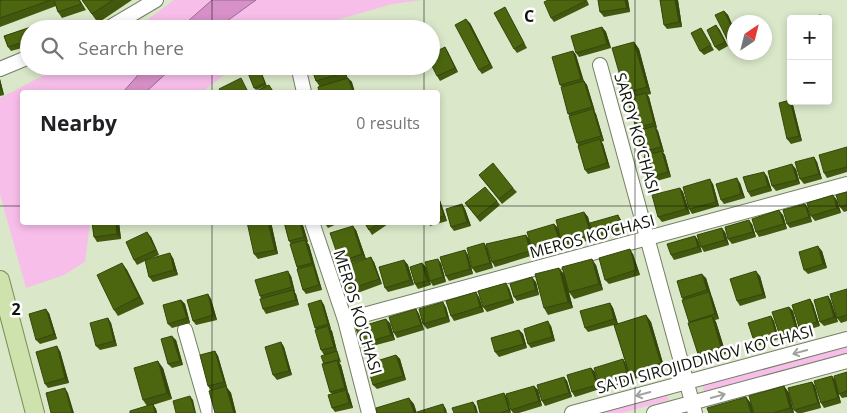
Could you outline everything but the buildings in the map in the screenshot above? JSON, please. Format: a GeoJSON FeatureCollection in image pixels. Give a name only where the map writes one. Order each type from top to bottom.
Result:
{"type":"FeatureCollection","features":[{"type":"Feature","properties":{"kind":"main road"},"geometry":{"type":"LineString","coordinates":[[0,280],[35,413]]}},
{"type":"Feature","properties":{"kind":"main road"},"geometry":{"type":"LineString","coordinates":[[0,325],[23,413]]}},
{"type":"Feature","properties":{"kind":"street"},"geometry":{"type":"LineString","coordinates":[[122,20],[156,0]]}},
{"type":"Feature","properties":{"kind":"street"},"geometry":{"type":"LineString","coordinates":[[0,69],[20,61]]}},
{"type":"Feature","properties":{"kind":"street","name":"SAROY KO‘CHASI"},"geometry":{"type":"LineString","coordinates":[[600,65],[694,408]]}},
{"type":"Feature","properties":{"kind":"street"},"geometry":{"type":"LineString","coordinates":[[300,75],[304,90]]}},
{"type":"Feature","properties":{"kind":"street","name":"MEROS KO‘CHASI"},"geometry":{"type":"LineString","coordinates":[[345,320],[847,184]]}},
{"type":"Feature","properties":{"kind":"street","name":"MEROS KO'CHASI"},"geometry":{"type":"LineString","coordinates":[[313,225],[345,320],[368,413]]}},
{"type":"Feature","properties":{"kind":"street"},"geometry":{"type":"LineString","coordinates":[[185,330],[209,413]]}},
{"type":"Feature","properties":{"kind":"street","name":"SA'DI SIROJIDDINOV KO'CHASI"},"geometry":{"type":"LineString","coordinates":[[572,413],[847,339]]}},
{"type":"Feature","properties":{"kind":"street"},"geometry":{"type":"LineString","coordinates":[[654,413],[694,408],[847,361]]}},
{"type":"Feature","properties":{"kind":"shaded area"},"geometry":{"type":"Polygon","coordinates":[[[174,0],[422,0],[392,4],[337,20],[147,20],[174,0]]]}},
{"type":"Feature","properties":{"kind":"shaded area"},"geometry":{"type":"Polygon","coordinates":[[[212,0],[256,0],[228,20],[189,20],[212,0]]]}},
{"type":"Feature","properties":{"kind":"shaded area"},"geometry":{"type":"Polygon","coordinates":[[[44,75],[224,75],[205,90],[20,90],[20,225],[90,225],[85,262],[64,275],[26,288],[0,194],[0,98],[44,75]]]}},
{"type":"Feature","properties":{"kind":"shaded area"},"geometry":{"type":"Polygon","coordinates":[[[138,75],[164,75],[148,90],[125,90],[138,75]]]}},
{"type":"Feature","properties":{"kind":"shaded area"},"geometry":{"type":"Polygon","coordinates":[[[847,345],[847,353],[704,392],[702,384],[847,345]]]}},
{"type":"Feature","properties":{"kind":"shaded area"},"geometry":{"type":"Polygon","coordinates":[[[667,395],[669,400],[622,413],[601,413],[667,395]]]}}]}
